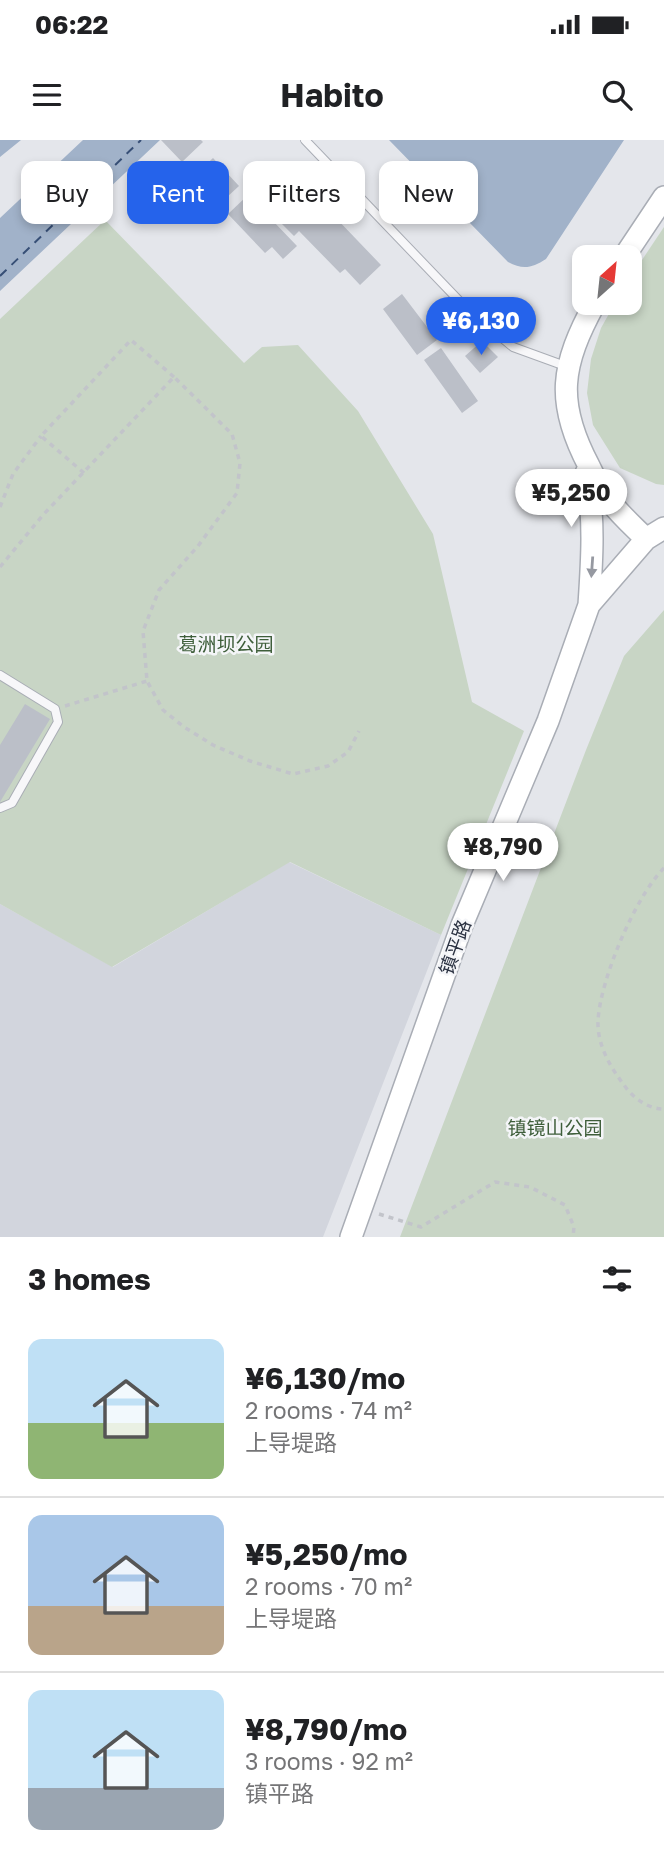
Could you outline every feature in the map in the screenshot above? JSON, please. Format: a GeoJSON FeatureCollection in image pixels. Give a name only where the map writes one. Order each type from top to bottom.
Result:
{"type":"FeatureCollection","features":[{"type":"Feature","properties":{"kind":"main road"},"geometry":{"type":"LineString","coordinates":[[632,245],[664,197]]}},
{"type":"Feature","properties":{"kind":"main road"},"geometry":{"type":"LineString","coordinates":[[588,315],[578,334],[568,367],[565,404],[581,450],[590,494],[593,545],[589,605]]}},
{"type":"Feature","properties":{"kind":"main road"},"geometry":{"type":"LineString","coordinates":[[581,450],[605,496],[655,534]]}},
{"type":"Feature","properties":{"kind":"main road","name":"镇平路"},"geometry":{"type":"LineString","coordinates":[[351,1237],[462,925],[548,721],[589,605],[655,534]]}},
{"type":"Feature","properties":{"kind":"lane"},"geometry":{"type":"LineString","coordinates":[[305,140],[468,310],[513,347],[568,367]]}},
{"type":"Feature","properties":{"kind":"lane"},"geometry":{"type":"LineString","coordinates":[[0,675],[55,709],[58,722],[12,803],[0,808]]}},
{"type":"Feature","properties":{"kind":"path"},"geometry":{"type":"LineString","coordinates":[[0,507],[13,474],[41,436],[131,340],[174,377],[232,434],[240,463],[237,493],[198,546],[159,590],[142,631],[147,681],[163,710],[213,745],[250,761],[293,774],[328,766],[348,751],[359,731]]}},
{"type":"Feature","properties":{"kind":"path"},"geometry":{"type":"LineString","coordinates":[[0,568],[44,515],[174,377]]}},
{"type":"Feature","properties":{"kind":"path"},"geometry":{"type":"LineString","coordinates":[[41,436],[85,473]]}},
{"type":"Feature","properties":{"kind":"path"},"geometry":{"type":"LineString","coordinates":[[55,709],[147,681]]}},
{"type":"Feature","properties":{"kind":"path"},"geometry":{"type":"LineString","coordinates":[[664,868],[633,915],[605,982],[598,1022],[602,1047],[615,1073],[631,1094],[647,1105],[664,1109]]}},
{"type":"Feature","properties":{"kind":"path"},"geometry":{"type":"LineString","coordinates":[[360,1209],[421,1227],[495,1182],[530,1187],[565,1205],[574,1227],[573,1237]]}},
{"type":"Feature","properties":{"kind":"shaded area"},"geometry":{"type":"Polygon","coordinates":[[[289,862],[441,935],[323,1237],[0,1237],[0,904],[113,967],[289,862]]]}},
{"type":"Feature","properties":{"kind":"green space","name":"葛洲坝公园"},"geometry":{"type":"Polygon","coordinates":[[[101,224],[109,224],[244,363],[262,347],[298,345],[358,411],[433,534],[472,702],[524,731],[441,935],[290,862],[112,967],[0,904],[0,319],[101,224]]]}},
{"type":"Feature","properties":{"kind":"green space"},"geometry":{"type":"Polygon","coordinates":[[[664,227],[664,485],[620,468],[593,425],[587,393],[591,359],[608,315],[642,315],[642,260],[664,227]]]}},
{"type":"Feature","properties":{"kind":"green space","name":"镇镜山公园"},"geometry":{"type":"Polygon","coordinates":[[[664,610],[664,1237],[400,1237],[624,656],[664,610]]]}},
{"type":"Feature","properties":{"kind":"water"},"geometry":{"type":"Polygon","coordinates":[[[0,140],[21,140],[0,157],[0,140]]]}},
{"type":"Feature","properties":{"kind":"water"},"geometry":{"type":"Polygon","coordinates":[[[83,140],[160,140],[138,161],[127,161],[127,171],[113,184],[113,161],[61,161],[83,140]]]}},
{"type":"Feature","properties":{"kind":"water"},"geometry":{"type":"Polygon","coordinates":[[[389,140],[624,140],[546,259],[523,267],[508,262],[471,224],[478,224],[478,161],[409,161],[389,140]]]}},
{"type":"Feature","properties":{"kind":"water"},"geometry":{"type":"Polygon","coordinates":[[[21,198],[21,224],[71,224],[0,291],[0,218],[21,198]]]}},
{"type":"Feature","properties":{"kind":"building"},"geometry":{"type":"Polygon","coordinates":[[[161,140],[203,142],[183,161],[161,140]]]}},
{"type":"Feature","properties":{"kind":"building"},"geometry":{"type":"Polygon","coordinates":[[[229,175],[239,186],[229,195],[229,175]]]}},
{"type":"Feature","properties":{"kind":"building"},"geometry":{"type":"Polygon","coordinates":[[[243,200],[243,224],[276,224],[297,246],[283,259],[272,247],[265,253],[229,213],[243,200]]]}},
{"type":"Feature","properties":{"kind":"building"},"geometry":{"type":"Polygon","coordinates":[[[282,224],[342,224],[381,265],[360,285],[345,269],[340,273],[299,231],[294,236],[282,224]]]}},
{"type":"Feature","properties":{"kind":"building"},"geometry":{"type":"Polygon","coordinates":[[[402,294],[437,340],[417,355],[383,309],[402,294]]]}},
{"type":"Feature","properties":{"kind":"building"},"geometry":{"type":"Polygon","coordinates":[[[520,307],[531,319],[516,334],[504,321],[520,307]]]}},
{"type":"Feature","properties":{"kind":"building"},"geometry":{"type":"Polygon","coordinates":[[[482,341],[498,357],[480,373],[465,356],[482,341]]]}},
{"type":"Feature","properties":{"kind":"building"},"geometry":{"type":"Polygon","coordinates":[[[441,348],[478,401],[462,413],[424,360],[441,348]]]}},
{"type":"Feature","properties":{"kind":"building"},"geometry":{"type":"Polygon","coordinates":[[[25,704],[50,719],[0,802],[0,745],[25,704]]]}},
{"type":"Feature","properties":{"kind":"ferry route"},"geometry":{"type":"LineString","coordinates":[[0,276],[141,140]]}}]}
